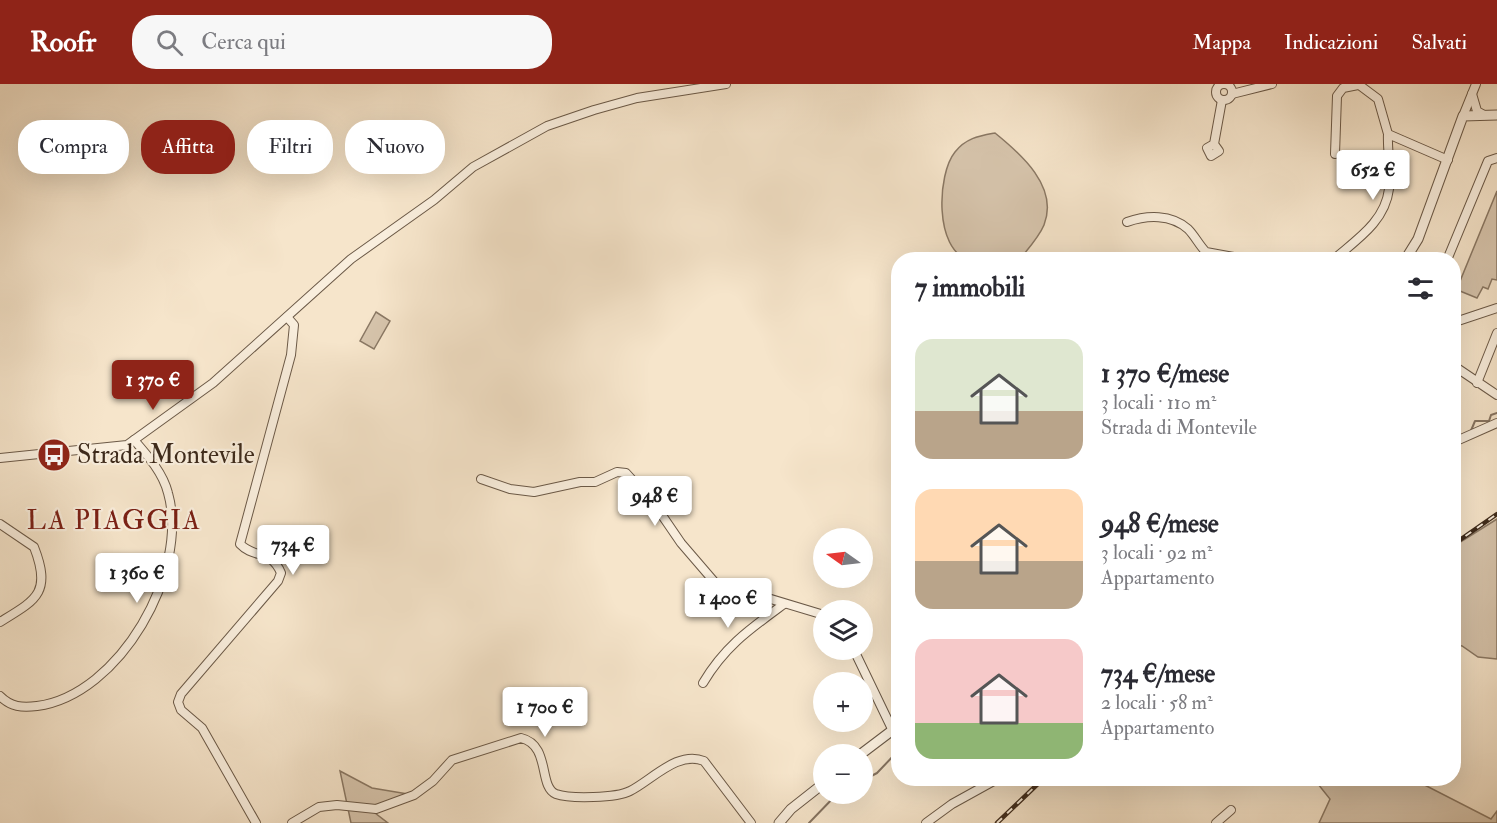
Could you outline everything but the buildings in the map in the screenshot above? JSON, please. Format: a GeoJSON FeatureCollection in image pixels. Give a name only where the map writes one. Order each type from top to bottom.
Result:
{"type":"FeatureCollection","features":[{"type":"Feature","properties":{"kind":"street"},"geometry":{"type":"LineString","coordinates":[[0,458],[126,445],[213,383],[351,259],[434,200],[473,167],[547,126],[637,98],[726,84]]}},
{"type":"Feature","properties":{"kind":"street"},"geometry":{"type":"LineString","coordinates":[[1222,100],[1216,94],[1221,84],[1226,84],[1232,90],[1232,94]]}},
{"type":"Feature","properties":{"kind":"street"},"geometry":{"type":"LineString","coordinates":[[1222,100],[1230,98],[1232,94],[1272,84]]}},
{"type":"Feature","properties":{"kind":"street"},"geometry":{"type":"LineString","coordinates":[[1335,154],[1337,96],[1344,88],[1358,84],[1378,99],[1388,134],[1390,183],[1387,201],[1372,226],[1342,252]]}},
{"type":"Feature","properties":{"kind":"street"},"geometry":{"type":"LineString","coordinates":[[1410,252],[1418,239],[1448,160],[1455,130],[1476,84]]}},
{"type":"Feature","properties":{"kind":"street"},"geometry":{"type":"LineString","coordinates":[[1472,94],[1477,111],[1485,116]]}},
{"type":"Feature","properties":{"kind":"street"},"geometry":{"type":"LineString","coordinates":[[1214,144],[1222,100]]}},
{"type":"Feature","properties":{"kind":"street"},"geometry":{"type":"LineString","coordinates":[[1463,116],[1497,115]]}},
{"type":"Feature","properties":{"kind":"street"},"geometry":{"type":"LineString","coordinates":[[1388,134],[1448,160]]}},
{"type":"Feature","properties":{"kind":"street"},"geometry":{"type":"LineString","coordinates":[[1450,252],[1488,161],[1497,158]]}},
{"type":"Feature","properties":{"kind":"street"},"geometry":{"type":"LineString","coordinates":[[1127,222],[1142,217],[1159,216],[1177,222],[1188,230],[1206,252]]}},
{"type":"Feature","properties":{"kind":"street"},"geometry":{"type":"LineString","coordinates":[[1461,320],[1497,308]]}},
{"type":"Feature","properties":{"kind":"street"},"geometry":{"type":"LineString","coordinates":[[256,823],[202,728],[181,710],[178,702],[182,694],[278,581],[281,573],[277,564],[268,556],[240,544],[291,355],[294,325],[287,317]]}},
{"type":"Feature","properties":{"kind":"street"},"geometry":{"type":"LineString","coordinates":[[1477,382],[1497,333]]}},
{"type":"Feature","properties":{"kind":"street"},"geometry":{"type":"LineString","coordinates":[[1461,371],[1497,395]]}},
{"type":"Feature","properties":{"kind":"street"},"geometry":{"type":"LineString","coordinates":[[1461,439],[1497,423]]}},
{"type":"Feature","properties":{"kind":"street"},"geometry":{"type":"LineString","coordinates":[[0,696],[7,703],[23,708],[51,704],[86,686],[130,643],[157,595],[167,566],[173,534],[168,493],[153,460],[134,440]]}},
{"type":"Feature","properties":{"kind":"street"},"geometry":{"type":"LineString","coordinates":[[481,479],[510,489],[534,492],[580,482],[595,482],[617,472],[626,473],[655,505],[681,543],[701,562],[724,593],[751,593],[813,612]]}},
{"type":"Feature","properties":{"kind":"street"},"geometry":{"type":"LineString","coordinates":[[0,524],[34,547],[41,579],[39,591],[33,602],[0,622]]}},
{"type":"Feature","properties":{"kind":"street"},"geometry":{"type":"LineString","coordinates":[[702,683],[717,659],[733,642],[784,604]]}},
{"type":"Feature","properties":{"kind":"street"},"geometry":{"type":"LineString","coordinates":[[859,660],[891,719]]}},
{"type":"Feature","properties":{"kind":"street"},"geometry":{"type":"LineString","coordinates":[[873,745],[891,732]]}},
{"type":"Feature","properties":{"kind":"street"},"geometry":{"type":"LineString","coordinates":[[292,823],[319,807],[337,805],[376,809],[414,795],[433,781],[452,760],[521,738],[534,744],[539,751],[550,788],[557,794],[608,796],[628,792],[680,760],[696,758],[704,761],[751,823]]}},
{"type":"Feature","properties":{"kind":"street"},"geometry":{"type":"LineString","coordinates":[[926,823],[952,804],[985,786]]}},
{"type":"Feature","properties":{"kind":"street"},"geometry":{"type":"LineString","coordinates":[[779,823],[791,809],[813,792]]}},
{"type":"Feature","properties":{"kind":"street"},"geometry":{"type":"LineString","coordinates":[[1216,823],[1231,810]]}},
{"type":"Feature","properties":{"kind":"shaded area"},"geometry":{"type":"Polygon","coordinates":[[[995,133],[1016,151],[1026,161],[1042,185],[1047,211],[1044,225],[1026,252],[957,252],[944,227],[942,193],[949,163],[959,147],[973,138],[995,133]]]}},
{"type":"Feature","properties":{"kind":"shaded area"},"geometry":{"type":"Polygon","coordinates":[[[1497,191],[1497,280],[1492,279],[1488,289],[1483,287],[1477,298],[1461,291],[1461,279],[1497,191]]]}},
{"type":"Feature","properties":{"kind":"shaded area"},"geometry":{"type":"Polygon","coordinates":[[[376,312],[390,321],[374,349],[360,341],[376,312]]]}},
{"type":"Feature","properties":{"kind":"shaded area"},"geometry":{"type":"Polygon","coordinates":[[[1497,519],[1497,659],[1478,657],[1461,646],[1461,542],[1497,519]]]}},
{"type":"Feature","properties":{"kind":"shaded area"},"geometry":{"type":"Polygon","coordinates":[[[340,771],[372,788],[414,795],[376,809],[375,813],[388,823],[351,823],[340,771]]]}},
{"type":"Feature","properties":{"kind":"shaded area"},"geometry":{"type":"Polygon","coordinates":[[[1320,786],[1427,786],[1491,819],[1497,811],[1497,823],[1319,823],[1330,799],[1320,786]]]}},
{"type":"Feature","properties":{"kind":"waterway"},"geometry":{"type":"LineString","coordinates":[[1470,433],[1475,421],[1489,421],[1491,415],[1497,413]]}},
{"type":"Feature","properties":{"kind":"waterway"},"geometry":{"type":"LineString","coordinates":[[873,775],[891,758]]}},
{"type":"Feature","properties":{"kind":"waterway"},"geometry":{"type":"LineString","coordinates":[[809,823],[827,804]]}},
{"type":"Feature","properties":{"kind":"railway"},"geometry":{"type":"LineString","coordinates":[[1461,539],[1497,514]]}},
{"type":"Feature","properties":{"kind":"railway"},"geometry":{"type":"LineString","coordinates":[[997,823],[1036,786]]}},
{"type":"Feature","properties":{"kind":"place","name":"Strada Montevile"},"geometry":{"type":"Point","coordinates":[54,455]}},
{"type":"Feature","properties":{"kind":"district","name":"LA PIAGGIA"},"geometry":{"type":"Point","coordinates":[114,520]}}]}
